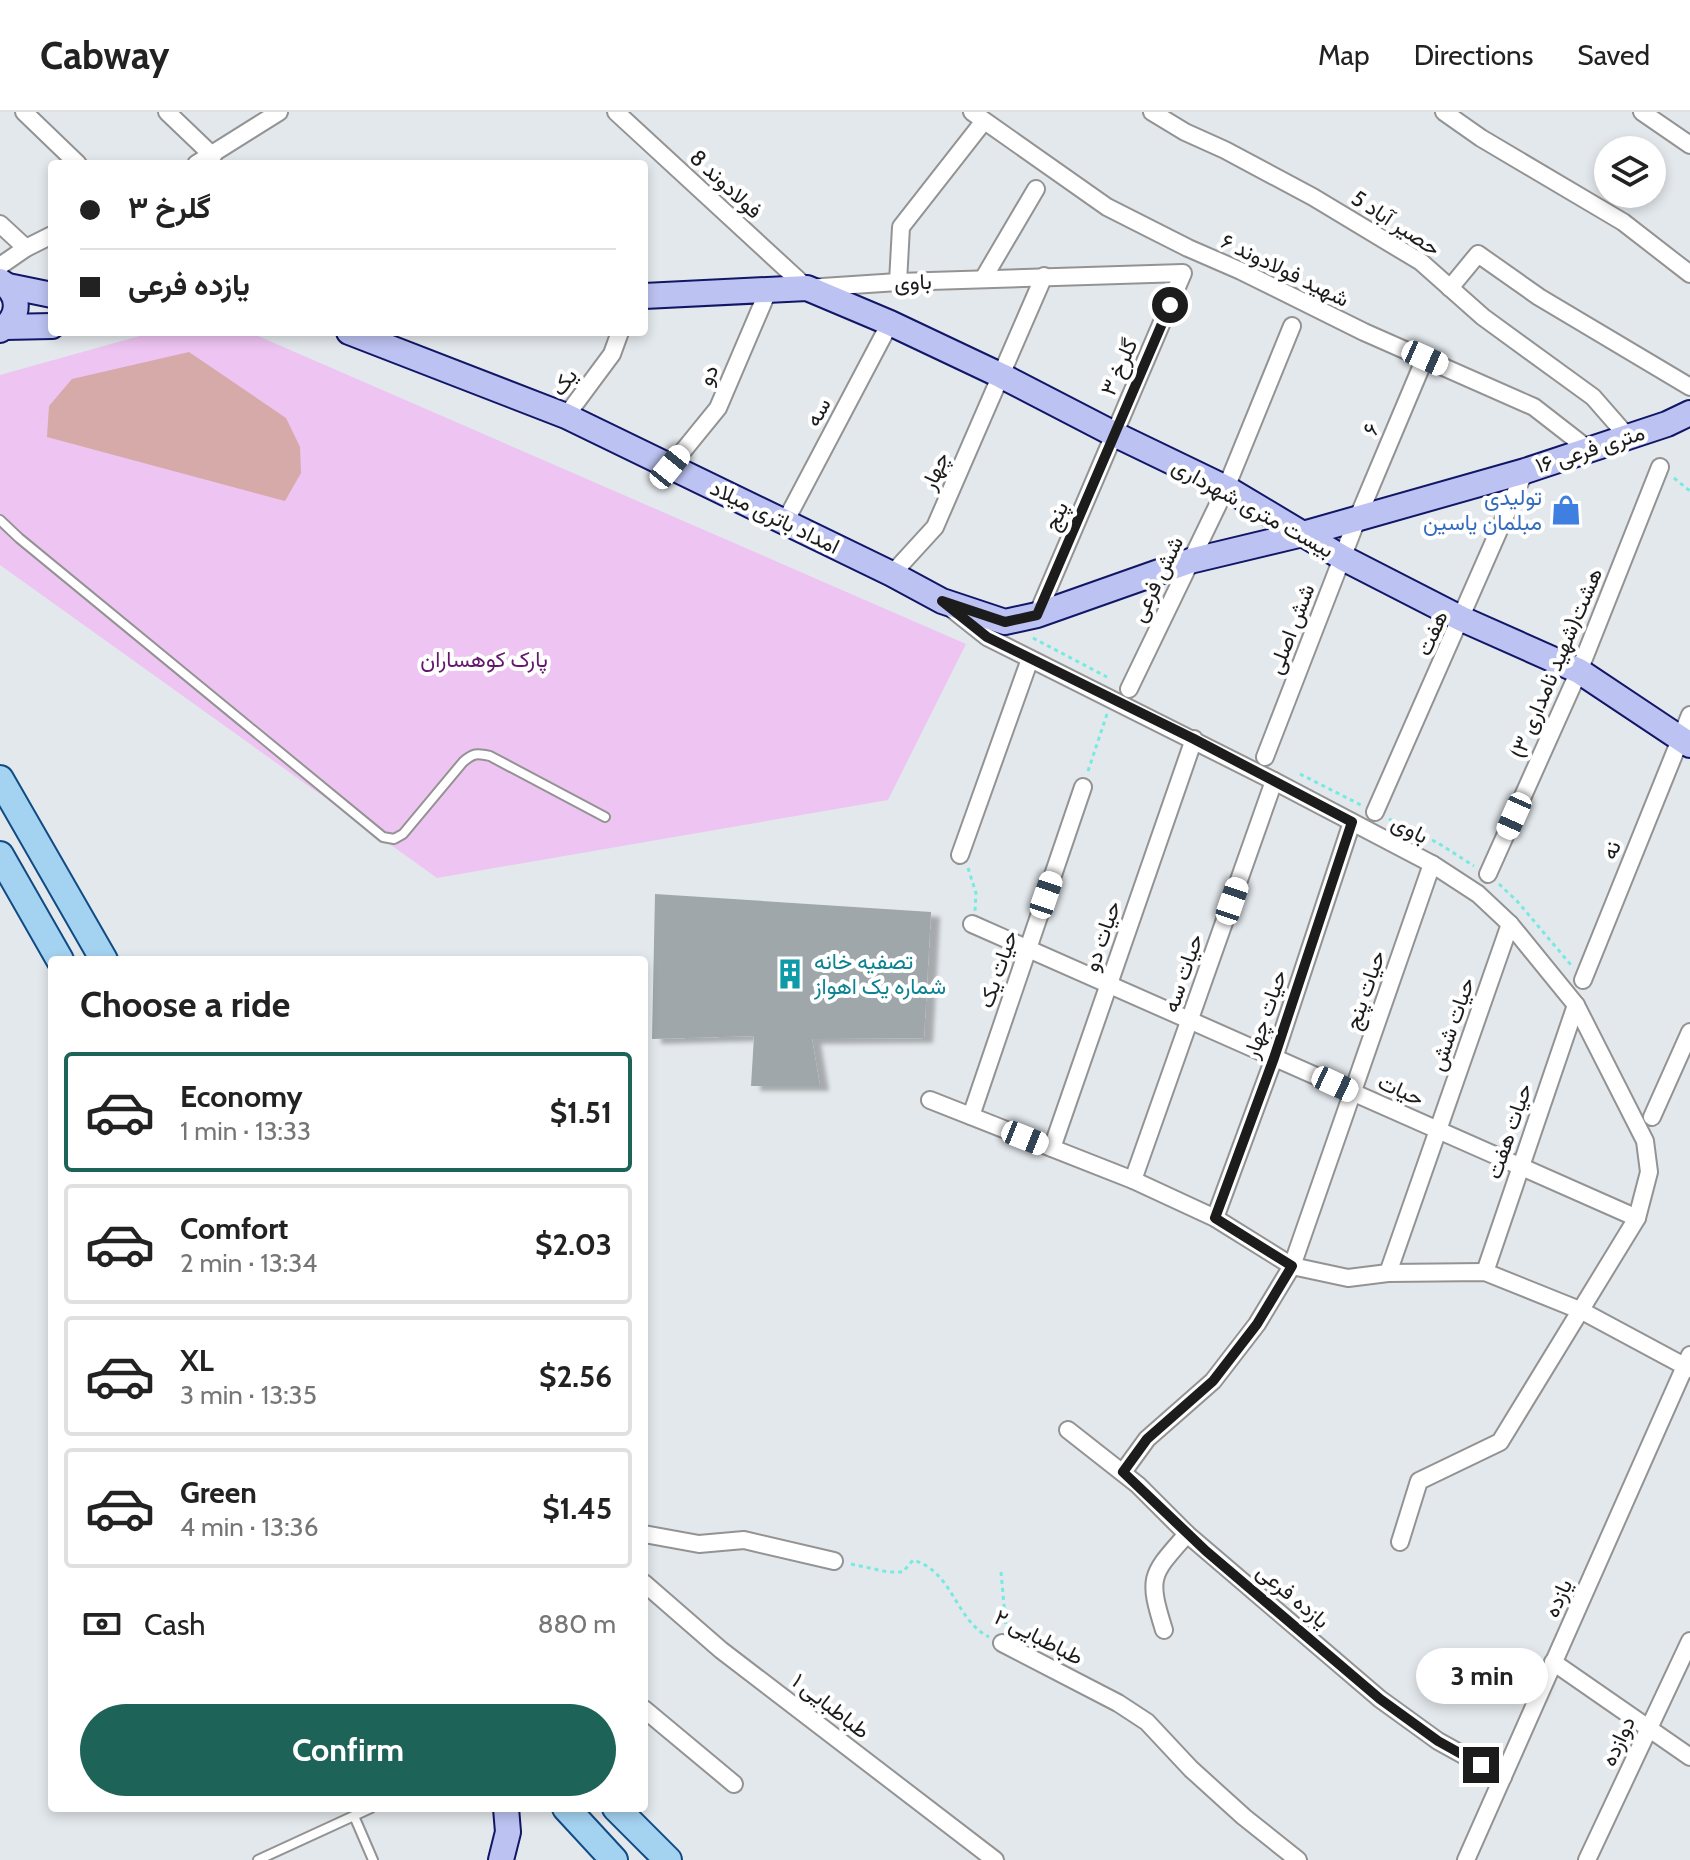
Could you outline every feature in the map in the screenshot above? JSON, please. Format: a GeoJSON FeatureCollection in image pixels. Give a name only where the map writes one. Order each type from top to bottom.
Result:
{"type":"FeatureCollection","features":[{"type":"Feature","properties":{"kind":"main road"},"geometry":{"type":"LineString","coordinates":[[0,779],[102,956]]}},
{"type":"Feature","properties":{"kind":"main road"},"geometry":{"type":"LineString","coordinates":[[0,855],[58,956]]}},
{"type":"Feature","properties":{"kind":"main road"},"geometry":{"type":"LineString","coordinates":[[570,1812],[614,1860]]}},
{"type":"Feature","properties":{"kind":"main road"},"geometry":{"type":"LineString","coordinates":[[620,1812],[668,1860]]}},
{"type":"Feature","properties":{"kind":"street"},"geometry":{"type":"LineString","coordinates":[[24,112],[74,160]]}},
{"type":"Feature","properties":{"kind":"street"},"geometry":{"type":"LineString","coordinates":[[167,112],[213,156]]}},
{"type":"Feature","properties":{"kind":"street"},"geometry":{"type":"LineString","coordinates":[[204,160],[279,112]]}},
{"type":"Feature","properties":{"kind":"street","name":"فولادوند 8"},"geometry":{"type":"LineString","coordinates":[[616,112],[807,288]]}},
{"type":"Feature","properties":{"kind":"street","name":"حصیر آباد 5"},"geometry":{"type":"LineString","coordinates":[[1152,112],[1313,197],[1421,262],[1483,317],[1593,397],[1628,437]]}},
{"type":"Feature","properties":{"kind":"street"},"geometry":{"type":"LineString","coordinates":[[1444,112],[1481,138],[1623,222],[1690,274]]}},
{"type":"Feature","properties":{"kind":"street"},"geometry":{"type":"LineString","coordinates":[[1642,112],[1690,145]]}},
{"type":"Feature","properties":{"kind":"street"},"geometry":{"type":"LineString","coordinates":[[898,282],[901,227],[978,116]]}},
{"type":"Feature","properties":{"kind":"street","name":"شهید فولادوند ۶"},"geometry":{"type":"LineString","coordinates":[[978,116],[1107,207],[1364,332],[1534,407],[1588,449]]}},
{"type":"Feature","properties":{"kind":"street"},"geometry":{"type":"LineString","coordinates":[[983,279],[1036,189]]}},
{"type":"Feature","properties":{"kind":"street"},"geometry":{"type":"LineString","coordinates":[[0,224],[26,248]]}},
{"type":"Feature","properties":{"kind":"street"},"geometry":{"type":"LineString","coordinates":[[3,278],[26,248],[48,237]]}},
{"type":"Feature","properties":{"kind":"street"},"geometry":{"type":"LineString","coordinates":[[1450,288],[1478,254],[1539,297],[1690,387]]}},
{"type":"Feature","properties":{"kind":"street","name":"باوی"},"geometry":{"type":"LineString","coordinates":[[648,296],[898,282],[1183,273]]}},
{"type":"Feature","properties":{"kind":"street","name":"گلرخ ۳"},"geometry":{"type":"LineString","coordinates":[[1114,434],[1183,273]]}},
{"type":"Feature","properties":{"kind":"street","name":"چهار"},"geometry":{"type":"LineString","coordinates":[[892,574],[935,527],[1044,276]]}},
{"type":"Feature","properties":{"kind":"street"},"geometry":{"type":"LineString","coordinates":[[3,278],[48,294]]}},
{"type":"Feature","properties":{"kind":"street"},"geometry":{"type":"LineString","coordinates":[[3,278],[16,297],[15,313],[3,328]]}},
{"type":"Feature","properties":{"kind":"street","name":"بیست متری شهرداری"},"geometry":{"type":"LineString","coordinates":[[807,288],[1002,376],[1226,488],[1343,558],[1462,619],[1579,671],[1687,732]]}},
{"type":"Feature","properties":{"kind":"street","name":"دو"},"geometry":{"type":"LineString","coordinates":[[670,467],[718,408],[768,291]]}},
{"type":"Feature","properties":{"kind":"street","name":"سه"},"geometry":{"type":"LineString","coordinates":[[785,522],[890,323]]}},
{"type":"Feature","properties":{"kind":"street"},"geometry":{"type":"LineString","coordinates":[[3,328],[48,326]]}},
{"type":"Feature","properties":{"kind":"street","name":"شش فرعی"},"geometry":{"type":"LineString","coordinates":[[1129,689],[1226,488],[1292,326]]}},
{"type":"Feature","properties":{"kind":"street","name":"امداد باتری میلاد"},"geometry":{"type":"LineString","coordinates":[[360,336],[566,416],[942,601]]}},
{"type":"Feature","properties":{"kind":"street","name":"امداد باتری میلاد"},"geometry":{"type":"LineString","coordinates":[[403,336],[430,362]]}},
{"type":"Feature","properties":{"kind":"street","name":"یک"},"geometry":{"type":"LineString","coordinates":[[566,416],[612,354],[619,336]]}},
{"type":"Feature","properties":{"kind":"street","name":"۶"},"geometry":{"type":"LineString","coordinates":[[1358,517],[1425,358]]}},
{"type":"Feature","properties":{"kind":"street","name":"۱۶ متری فرعی"},"geometry":{"type":"LineString","coordinates":[[1005,622],[1037,615],[1190,561],[1303,534],[1525,471],[1667,424],[1690,413]]}},
{"type":"Feature","properties":{"kind":"street","name":"پنج"},"geometry":{"type":"LineString","coordinates":[[1037,615],[1114,434]]}},
{"type":"Feature","properties":{"kind":"street","name":"هشت(شهید نامداری ۳)"},"geometry":{"type":"LineString","coordinates":[[1488,874],[1579,671],[1660,467]]}},
{"type":"Feature","properties":{"kind":"street","name":"هفت"},"geometry":{"type":"LineString","coordinates":[[1375,812],[1525,471]]}},
{"type":"Feature","properties":{"kind":"street","name":"شش اصلی"},"geometry":{"type":"LineString","coordinates":[[1265,757],[1358,517]]}},
{"type":"Feature","properties":{"kind":"street"},"geometry":{"type":"LineString","coordinates":[[942,601],[1005,622]]}},
{"type":"Feature","properties":{"kind":"street","name":"باوی"},"geometry":{"type":"LineString","coordinates":[[942,601],[987,637],[1194,739],[1432,864],[1478,894],[1510,924],[1576,1005],[1645,1141],[1649,1172],[1637,1218],[1582,1311],[1500,1442],[1419,1481],[1400,1542]]}},
{"type":"Feature","properties":{"kind":"street"},"geometry":{"type":"LineString","coordinates":[[960,855],[1030,659]]}},
{"type":"Feature","properties":{"kind":"street","name":"نه"},"geometry":{"type":"LineString","coordinates":[[1583,980],[1687,732]]}},
{"type":"Feature","properties":{"kind":"street","name":"حیات دو"},"geometry":{"type":"LineString","coordinates":[[1052,1148],[1194,739]]}},
{"type":"Feature","properties":{"kind":"street","name":"حیات سه"},"geometry":{"type":"LineString","coordinates":[[1133,1180],[1274,781]]}},
{"type":"Feature","properties":{"kind":"street","name":"حیات یک"},"geometry":{"type":"LineString","coordinates":[[971,1116],[1083,787]]}},
{"type":"Feature","properties":{"kind":"street","name":"حیات چهار"},"geometry":{"type":"LineString","coordinates":[[1215,1218],[1274,1058],[1352,822]]}},
{"type":"Feature","properties":{"kind":"street","name":"حیات پنج"},"geometry":{"type":"LineString","coordinates":[[1123,1472],[1147,1439],[1213,1381],[1257,1324],[1292,1266],[1432,864]]}},
{"type":"Feature","properties":{"kind":"street","name":"حیات"},"geometry":{"type":"LineString","coordinates":[[972,924],[1637,1218]]}},
{"type":"Feature","properties":{"kind":"street","name":"حیات شش"},"geometry":{"type":"LineString","coordinates":[[1388,1273],[1510,924]]}},
{"type":"Feature","properties":{"kind":"street","name":"حیات هفت"},"geometry":{"type":"LineString","coordinates":[[1485,1272],[1576,1005]]}},
{"type":"Feature","properties":{"kind":"street"},"geometry":{"type":"LineString","coordinates":[[1652,1117],[1690,1032]]}},
{"type":"Feature","properties":{"kind":"street"},"geometry":{"type":"LineString","coordinates":[[930,1100],[1133,1180],[1215,1218],[1292,1266],[1348,1278],[1388,1273],[1485,1272],[1582,1311],[1688,1363]]}},
{"type":"Feature","properties":{"kind":"street","name":"یازده"},"geometry":{"type":"LineString","coordinates":[[1466,1860],[1688,1363]]}},
{"type":"Feature","properties":{"kind":"street","name":"یازده فرعی"},"geometry":{"type":"LineString","coordinates":[[1068,1430],[1123,1472],[1187,1534],[1380,1699],[1438,1741],[1503,1777]]}},
{"type":"Feature","properties":{"kind":"street"},"geometry":{"type":"LineString","coordinates":[[1164,1630],[1154,1600],[1154,1578],[1158,1567],[1187,1534]]}},
{"type":"Feature","properties":{"kind":"street"},"geometry":{"type":"LineString","coordinates":[[648,1535],[699,1544],[744,1540],[834,1561]]}},
{"type":"Feature","properties":{"kind":"street","name":"طباطبایی ۱"},"geometry":{"type":"LineString","coordinates":[[648,1586],[721,1650],[995,1860]]}},
{"type":"Feature","properties":{"kind":"street","name":"دوازده"},"geometry":{"type":"LineString","coordinates":[[1587,1860],[1690,1641]]}},
{"type":"Feature","properties":{"kind":"street","name":"طباطبایی ۲"},"geometry":{"type":"LineString","coordinates":[[1002,1643],[1118,1703],[1147,1722],[1191,1769],[1298,1860]]}},
{"type":"Feature","properties":{"kind":"street"},"geometry":{"type":"LineString","coordinates":[[1553,1662],[1690,1757]]}},
{"type":"Feature","properties":{"kind":"street"},"geometry":{"type":"LineString","coordinates":[[648,1712],[734,1784]]}},
{"type":"Feature","properties":{"kind":"street"},"geometry":{"type":"LineString","coordinates":[[501,1860],[508,1832],[506,1812]]}},
{"type":"Feature","properties":{"kind":"lane"},"geometry":{"type":"LineString","coordinates":[[0,520],[383,837],[394,839],[403,834],[463,762],[477,753],[490,756],[605,817]]}},
{"type":"Feature","properties":{"kind":"lane"},"geometry":{"type":"LineString","coordinates":[[258,1860],[362,1812]]}},
{"type":"Feature","properties":{"kind":"lane"},"geometry":{"type":"LineString","coordinates":[[354,1816],[373,1860]]}},
{"type":"Feature","properties":{"kind":"path"},"geometry":{"type":"LineString","coordinates":[[1005,622],[1129,689]]}},
{"type":"Feature","properties":{"kind":"path"},"geometry":{"type":"LineString","coordinates":[[1083,787],[1112,699]]}},
{"type":"Feature","properties":{"kind":"path","name":"باوی"},"geometry":{"type":"LineString","coordinates":[[1265,757],[1438,843],[1488,874],[1517,901],[1583,980]]}},
{"type":"Feature","properties":{"kind":"path"},"geometry":{"type":"LineString","coordinates":[[960,855],[971,873],[976,893],[972,924]]}},
{"type":"Feature","properties":{"kind":"path","name":"طباطبایی ۲"},"geometry":{"type":"LineString","coordinates":[[834,1561],[888,1572],[903,1572],[913,1560],[925,1563],[942,1578],[977,1631],[1002,1643]]}},
{"type":"Feature","properties":{"kind":"path"},"geometry":{"type":"LineString","coordinates":[[1001,1572],[1007,1624],[1002,1643]]}},
{"type":"Feature","properties":{"kind":"green space","name":"پارک کوهساران"},"geometry":{"type":"Polygon","coordinates":[[[140,336],[258,336],[966,644],[888,800],[437,878],[0,565],[0,375],[140,336]]]}},
{"type":"Feature","properties":{"kind":"shaded area"},"geometry":{"type":"Polygon","coordinates":[[[189,352],[286,418],[300,447],[301,473],[285,501],[47,437],[49,406],[72,379],[189,352]]]}},
{"type":"Feature","properties":{"kind":"building","name":"تصفیه خانه شماره یک اهواز"},"geometry":{"type":"Polygon","coordinates":[[[655,894],[931,912],[924,1038],[812,1039],[820,1086],[751,1086],[754,1036],[652,1039],[655,894]]]}},
{"type":"Feature","properties":{"kind":"place","name":"تولیدی مبلمان یاسین"},"geometry":{"type":"Point","coordinates":[1566,510]}},
{"type":"Feature","properties":{"kind":"place","name":"تصفیه خانه شماره یک اهواز"},"geometry":{"type":"Point","coordinates":[790,974]}},
{"type":"Feature","properties":{"kind":"route"},"geometry":{"type":"LineString","coordinates":[[1170,305],[1037,615],[1005,622],[942,601],[987,637],[1194,739],[1352,822],[1274,1058],[1215,1218],[1292,1266],[1257,1324],[1213,1381],[1147,1439],[1123,1472],[1206,1551],[1380,1699],[1438,1741],[1481,1765]]}}]}
